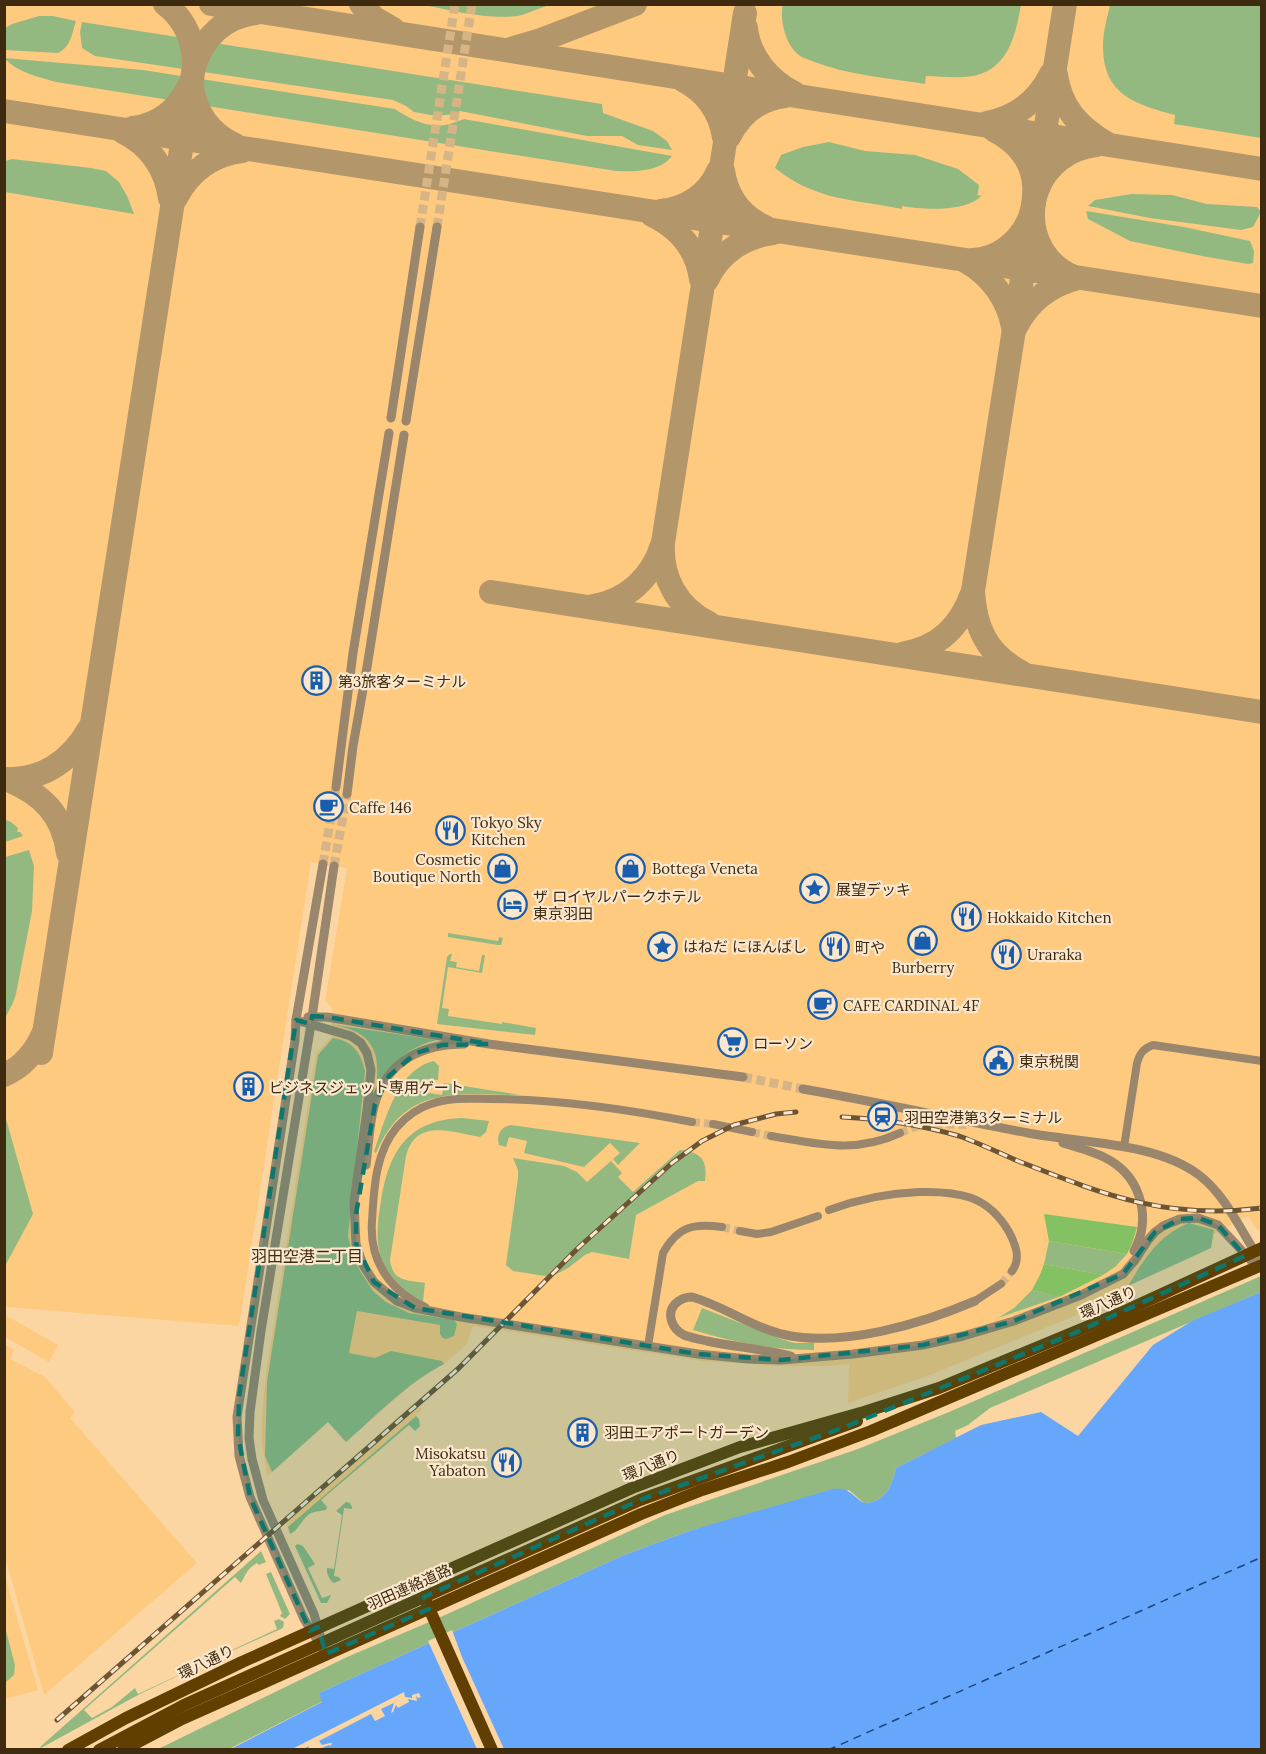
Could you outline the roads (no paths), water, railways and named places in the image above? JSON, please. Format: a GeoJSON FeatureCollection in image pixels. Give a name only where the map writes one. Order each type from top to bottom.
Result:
{"type":"FeatureCollection","features":[{"type":"Feature","properties":{"kind":"main road","name":"環八通り"},"geometry":{"type":"LineString","coordinates":[[69,1749],[126,1718],[242,1662],[632,1488],[740,1447],[904,1400],[948,1384],[1085,1328],[1254,1252]]}},
{"type":"Feature","properties":{"kind":"main road","name":"環八通り"},"geometry":{"type":"LineString","coordinates":[[123,1749],[182,1719],[602,1530],[669,1502],[871,1431],[1259,1266]]}},
{"type":"Feature","properties":{"kind":"main road"},"geometry":{"type":"LineString","coordinates":[[737,1464],[845,1426],[904,1400]]}},
{"type":"Feature","properties":{"kind":"main road"},"geometry":{"type":"LineString","coordinates":[[737,1464],[871,1431]]}},
{"type":"Feature","properties":{"kind":"main road","name":"羽田連絡道路"},"geometry":{"type":"LineString","coordinates":[[99,1749],[184,1705],[640,1500],[737,1464]]}},
{"type":"Feature","properties":{"kind":"main road"},"geometry":{"type":"LineString","coordinates":[[424,1597],[492,1749]]}},
{"type":"Feature","properties":{"kind":"street"},"geometry":{"type":"LineString","coordinates":[[392,418],[420,227]]}},
{"type":"Feature","properties":{"kind":"street"},"geometry":{"type":"LineString","coordinates":[[406,421],[437,227]]}},
{"type":"Feature","properties":{"kind":"street"},"geometry":{"type":"LineString","coordinates":[[336,787],[355,642],[389,433]]}},
{"type":"Feature","properties":{"kind":"street"},"geometry":{"type":"LineString","coordinates":[[347,795],[404,435]]}},
{"type":"Feature","properties":{"kind":"street"},"geometry":{"type":"LineString","coordinates":[[323,864],[296,1020],[295,1040],[237,1417],[239,1456],[250,1497],[326,1654]]}},
{"type":"Feature","properties":{"kind":"street"},"geometry":{"type":"LineString","coordinates":[[314,1629],[314,1614],[263,1500],[249,1438],[250,1412],[260,1341],[312,1020],[334,866]]}},
{"type":"Feature","properties":{"kind":"street"},"geometry":{"type":"LineString","coordinates":[[296,1020],[312,1020],[743,1077]]}},
{"type":"Feature","properties":{"kind":"street"},"geometry":{"type":"LineString","coordinates":[[312,1020],[357,1040],[367,1053],[370,1064],[367,1110],[354,1202],[356,1214]]}},
{"type":"Feature","properties":{"kind":"street"},"geometry":{"type":"LineString","coordinates":[[489,1044],[451,1044],[416,1053],[389,1076],[375,1104],[354,1234],[358,1254],[374,1282],[397,1301],[415,1308],[698,1354],[781,1360],[878,1352],[954,1339],[1014,1321],[1049,1308],[1123,1274],[1155,1232],[1180,1219],[1198,1218],[1218,1225],[1254,1252]]}},
{"type":"Feature","properties":{"kind":"street"},"geometry":{"type":"LineString","coordinates":[[1124,1147],[1139,1053],[1145,1048],[1153,1045],[1262,1061]]}},
{"type":"Feature","properties":{"kind":"street"},"geometry":{"type":"LineString","coordinates":[[803,1089],[989,1126],[1160,1154],[1198,1174],[1217,1191],[1254,1252],[1259,1266]]}},
{"type":"Feature","properties":{"kind":"street"},"geometry":{"type":"LineString","coordinates":[[432,1310],[407,1298],[390,1282],[378,1264],[372,1241],[372,1219],[381,1154],[398,1126],[410,1115],[441,1101],[510,1099],[595,1107],[692,1122]]}},
{"type":"Feature","properties":{"kind":"street"},"geometry":{"type":"LineString","coordinates":[[713,1124],[752,1132]]}},
{"type":"Feature","properties":{"kind":"street"},"geometry":{"type":"LineString","coordinates":[[969,1125],[989,1126]]}},
{"type":"Feature","properties":{"kind":"street"},"geometry":{"type":"LineString","coordinates":[[771,1136],[843,1146],[874,1143],[900,1133]]}},
{"type":"Feature","properties":{"kind":"street"},"geometry":{"type":"LineString","coordinates":[[1041,1135],[1093,1152],[1113,1162],[1127,1174],[1138,1192],[1142,1202],[1143,1222],[1139,1242],[1128,1260],[1108,1281]]}},
{"type":"Feature","properties":{"kind":"street"},"geometry":{"type":"LineString","coordinates":[[829,1210],[854,1201],[901,1193],[945,1192],[964,1195],[982,1203],[1000,1218],[1016,1247],[1016,1265],[1012,1271]]}},
{"type":"Feature","properties":{"kind":"street"},"geometry":{"type":"LineString","coordinates":[[740,1231],[757,1234],[771,1232],[818,1216]]}},
{"type":"Feature","properties":{"kind":"street"},"geometry":{"type":"LineString","coordinates":[[648,1346],[663,1253],[667,1246],[678,1233],[686,1228],[705,1224],[722,1227]]}},
{"type":"Feature","properties":{"kind":"street"},"geometry":{"type":"LineString","coordinates":[[799,1358],[683,1335],[672,1322],[670,1315],[672,1309],[676,1302],[692,1297],[786,1335],[811,1338],[859,1335],[883,1332],[952,1311],[975,1301],[1001,1284]]}},
{"type":"Feature","properties":{"kind":"water"},"geometry":{"type":"Polygon","coordinates":[[[1261,1292],[1261,1749],[229,1750],[322,1702],[319,1693],[624,1555],[692,1530],[833,1489],[847,1490],[864,1503],[877,1500],[890,1487],[896,1468],[981,1425],[1041,1412],[1078,1436],[1153,1345],[1192,1321],[1261,1292]]]}},
{"type":"Feature","properties":{"kind":"tunnel"},"geometry":{"type":"LineString","coordinates":[[420,227],[455,4]]}},
{"type":"Feature","properties":{"kind":"tunnel"},"geometry":{"type":"LineString","coordinates":[[437,227],[472,4]]}},
{"type":"Feature","properties":{"kind":"tunnel"},"geometry":{"type":"LineString","coordinates":[[323,864],[336,787]]}},
{"type":"Feature","properties":{"kind":"tunnel"},"geometry":{"type":"LineString","coordinates":[[334,866],[347,794]]}},
{"type":"Feature","properties":{"kind":"tunnel"},"geometry":{"type":"LineString","coordinates":[[743,1077],[803,1089]]}},
{"type":"Feature","properties":{"kind":"tunnel"},"geometry":{"type":"LineString","coordinates":[[692,1122],[713,1124]]}},
{"type":"Feature","properties":{"kind":"tunnel"},"geometry":{"type":"LineString","coordinates":[[900,1133],[923,1124],[969,1125]]}},
{"type":"Feature","properties":{"kind":"tunnel"},"geometry":{"type":"LineString","coordinates":[[752,1132],[771,1136]]}},
{"type":"Feature","properties":{"kind":"tunnel"},"geometry":{"type":"LineString","coordinates":[[722,1227],[740,1231]]}},
{"type":"Feature","properties":{"kind":"tunnel"},"geometry":{"type":"LineString","coordinates":[[1001,1284],[1012,1271]]}},
{"type":"Feature","properties":{"kind":"railway"},"geometry":{"type":"LineString","coordinates":[[57,1720],[459,1368],[578,1248],[672,1163],[702,1141],[734,1125],[776,1114],[796,1112]]}},
{"type":"Feature","properties":{"kind":"railway"},"geometry":{"type":"LineString","coordinates":[[842,1117],[901,1123],[959,1136],[1079,1184],[1137,1202],[1196,1210],[1228,1211],[1262,1208]]}},
{"type":"Feature","properties":{"kind":"place","name":"第3旅客ターミナル"},"geometry":{"type":"Point","coordinates":[317,681]}},
{"type":"Feature","properties":{"kind":"place","name":"Caffe 146"},"geometry":{"type":"Point","coordinates":[328,807]}},
{"type":"Feature","properties":{"kind":"place","name":"Tokyo Sky Kitchen"},"geometry":{"type":"Point","coordinates":[450,831]}},
{"type":"Feature","properties":{"kind":"place","name":"Cosmetic Boutique North"},"geometry":{"type":"Point","coordinates":[502,868]}},
{"type":"Feature","properties":{"kind":"place","name":"Bottega Veneta"},"geometry":{"type":"Point","coordinates":[631,868]}},
{"type":"Feature","properties":{"kind":"place","name":"展望デッキ"},"geometry":{"type":"Point","coordinates":[815,889]}},
{"type":"Feature","properties":{"kind":"place","name":"ザ ロイヤルパークホテル 東京羽田"},"geometry":{"type":"Point","coordinates":[512,905]}},
{"type":"Feature","properties":{"kind":"place","name":"Hokkaido Kitchen"},"geometry":{"type":"Point","coordinates":[966,917]}},
{"type":"Feature","properties":{"kind":"place","name":"Burberry"},"geometry":{"type":"Point","coordinates":[923,940]}},
{"type":"Feature","properties":{"kind":"place","name":"はねだ にほんばし"},"geometry":{"type":"Point","coordinates":[662,946]}},
{"type":"Feature","properties":{"kind":"place","name":"町や"},"geometry":{"type":"Point","coordinates":[834,947]}},
{"type":"Feature","properties":{"kind":"place","name":"Uraraka"},"geometry":{"type":"Point","coordinates":[1006,954]}},
{"type":"Feature","properties":{"kind":"place","name":"CAFE CARDINAL 4F"},"geometry":{"type":"Point","coordinates":[822,1005]}},
{"type":"Feature","properties":{"kind":"place","name":"ローソン"},"geometry":{"type":"Point","coordinates":[732,1043]}},
{"type":"Feature","properties":{"kind":"place","name":"東京税関"},"geometry":{"type":"Point","coordinates":[998,1061]}},
{"type":"Feature","properties":{"kind":"place","name":"ビジネスジェット専用ゲート"},"geometry":{"type":"Point","coordinates":[248,1087]}},
{"type":"Feature","properties":{"kind":"place","name":"羽田空港第3ターミナル"},"geometry":{"type":"Point","coordinates":[883,1117]}},
{"type":"Feature","properties":{"kind":"place","name":"羽田エアポートガーデン"},"geometry":{"type":"Point","coordinates":[583,1432]}},
{"type":"Feature","properties":{"kind":"place","name":"Misokatsu Yabaton"},"geometry":{"type":"Point","coordinates":[507,1462]}},
{"type":"Feature","properties":{"kind":"district","name":"羽田空港二丁目"},"geometry":{"type":"Point","coordinates":[307,1256]}}]}
